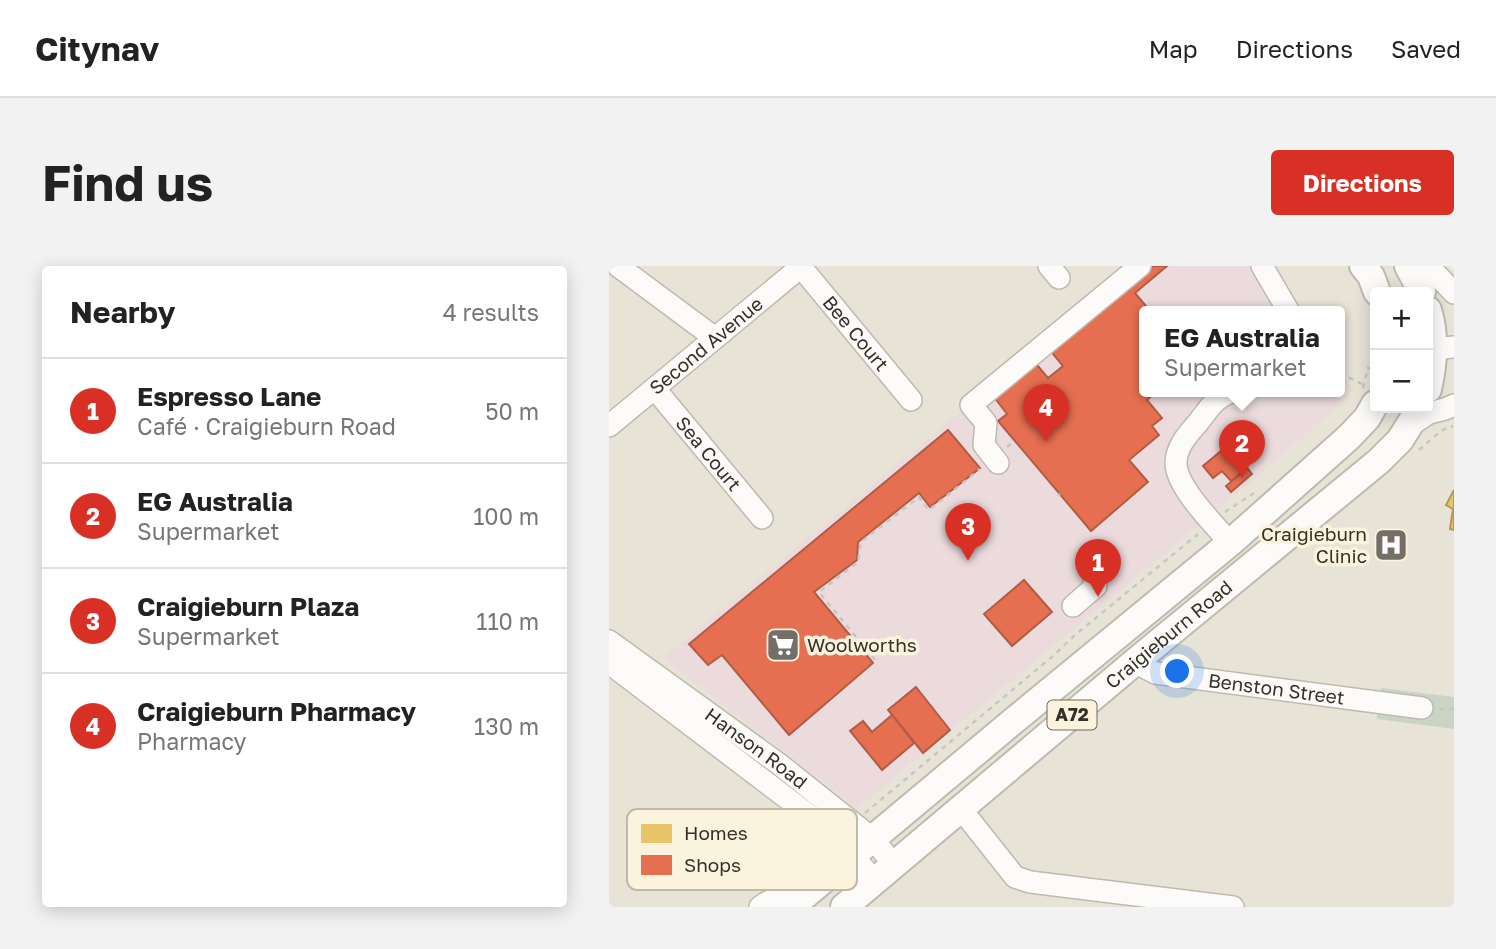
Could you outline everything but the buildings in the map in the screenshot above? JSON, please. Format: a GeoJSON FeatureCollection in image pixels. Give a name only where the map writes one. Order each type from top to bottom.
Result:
{"type":"FeatureCollection","features":[{"type":"Feature","properties":{"kind":"main road"},"geometry":{"type":"LineString","coordinates":[[1363,266],[1375,287]]}},
{"type":"Feature","properties":{"kind":"main road"},"geometry":{"type":"LineString","coordinates":[[1408,266],[1419,287]]}},
{"type":"Feature","properties":{"kind":"main road"},"geometry":{"type":"LineString","coordinates":[[1433,330],[1438,349],[1433,367]]}},
{"type":"Feature","properties":{"kind":"main road","name":"Craigieburn Road"},"geometry":{"type":"LineString","coordinates":[[857,833],[1230,543],[1367,418],[1367,393]]}},
{"type":"Feature","properties":{"kind":"main road","name":"Craigieburn Road"},"geometry":{"type":"LineString","coordinates":[[843,907],[1379,461],[1400,440],[1415,416]]}},
{"type":"Feature","properties":{"kind":"main road"},"geometry":{"type":"LineString","coordinates":[[1230,543],[1250,567]]}},
{"type":"Feature","properties":{"kind":"main road","name":"Craigieburn Road"},"geometry":{"type":"LineString","coordinates":[[795,904],[807,890]]}},
{"type":"Feature","properties":{"kind":"street"},"geometry":{"type":"LineString","coordinates":[[618,266],[715,338]]}},
{"type":"Feature","properties":{"kind":"street"},"geometry":{"type":"LineString","coordinates":[[996,460],[984,445],[986,423],[971,405],[1140,266]]}},
{"type":"Feature","properties":{"kind":"street"},"geometry":{"type":"LineString","coordinates":[[1262,266],[1286,306]]}},
{"type":"Feature","properties":{"kind":"street"},"geometry":{"type":"LineString","coordinates":[[1425,266],[1454,293]]}},
{"type":"Feature","properties":{"kind":"street","name":"Second Avenue"},"geometry":{"type":"LineString","coordinates":[[609,426],[801,267]]}},
{"type":"Feature","properties":{"kind":"street","name":"Bee Court"},"geometry":{"type":"LineString","coordinates":[[801,267],[911,400]]}},
{"type":"Feature","properties":{"kind":"street","name":"Sea Court"},"geometry":{"type":"LineString","coordinates":[[655,389],[762,518]]}},
{"type":"Feature","properties":{"kind":"street"},"geometry":{"type":"LineString","coordinates":[[1229,397],[1220,410],[1202,418],[1188,433],[1181,444],[1176,462],[1179,481],[1230,543]]}},
{"type":"Feature","properties":{"kind":"street"},"geometry":{"type":"LineString","coordinates":[[1415,416],[1452,409]]}},
{"type":"Feature","properties":{"kind":"street"},"geometry":{"type":"LineString","coordinates":[[1073,606],[1096,586],[1094,579]]}},
{"type":"Feature","properties":{"kind":"street","name":"Hanson Road"},"geometry":{"type":"LineString","coordinates":[[609,641],[779,764],[819,809]]}},
{"type":"Feature","properties":{"kind":"street","name":"Benston Street"},"geometry":{"type":"LineString","coordinates":[[1136,661],[1149,670],[1163,674],[1422,708]]}},
{"type":"Feature","properties":{"kind":"street","name":"Hanson Road"},"geometry":{"type":"LineString","coordinates":[[609,663],[803,809]]}},
{"type":"Feature","properties":{"kind":"street"},"geometry":{"type":"LineString","coordinates":[[961,809],[1015,877],[1233,907]]}},
{"type":"Feature","properties":{"kind":"street","name":"Hanson Road"},"geometry":{"type":"LineString","coordinates":[[857,850],[884,873]]}},
{"type":"Feature","properties":{"kind":"street","name":"Craigieburn Road"},"geometry":{"type":"LineString","coordinates":[[760,907],[773,898],[795,904]]}},
{"type":"Feature","properties":{"kind":"path"},"geometry":{"type":"LineString","coordinates":[[1367,393],[1370,368]]}},
{"type":"Feature","properties":{"kind":"path"},"geometry":{"type":"LineString","coordinates":[[1345,377],[1367,393]]}},
{"type":"Feature","properties":{"kind":"path"},"geometry":{"type":"LineString","coordinates":[[875,660],[819,592],[858,562],[861,542],[899,512],[919,498],[929,510],[996,460],[1013,442]]}},
{"type":"Feature","properties":{"kind":"path"},"geometry":{"type":"LineString","coordinates":[[857,831],[920,767],[1086,626],[1233,506],[1255,492]]}},
{"type":"Feature","properties":{"kind":"shaded area"},"geometry":{"type":"Polygon","coordinates":[[[1137,266],[1270,266],[1294,306],[1139,306],[1139,397],[1339,397],[1340,403],[1269,467],[857,808],[663,658],[1137,266]]]}},
{"type":"Feature","properties":{"kind":"green space"},"geometry":{"type":"Polygon","coordinates":[[[1381,688],[1454,697],[1454,729],[1377,719],[1381,688]]]}},
{"type":"Feature","properties":{"kind":"place","name":"Craigieburn Pharmacy"},"geometry":{"type":"Point","coordinates":[1046,442]}},
{"type":"Feature","properties":{"kind":"place","name":"EG Australia"},"geometry":{"type":"Point","coordinates":[1242,478]}},
{"type":"Feature","properties":{"kind":"place","name":"Craigieburn Clinic"},"geometry":{"type":"Point","coordinates":[1391,545]}},
{"type":"Feature","properties":{"kind":"place","name":"Craigieburn Plaza"},"geometry":{"type":"Point","coordinates":[968,561]}},
{"type":"Feature","properties":{"kind":"place","name":"Espresso Lane"},"geometry":{"type":"Point","coordinates":[1098,597]}},
{"type":"Feature","properties":{"kind":"place","name":"Woolworths"},"geometry":{"type":"Point","coordinates":[783,645]}}]}
